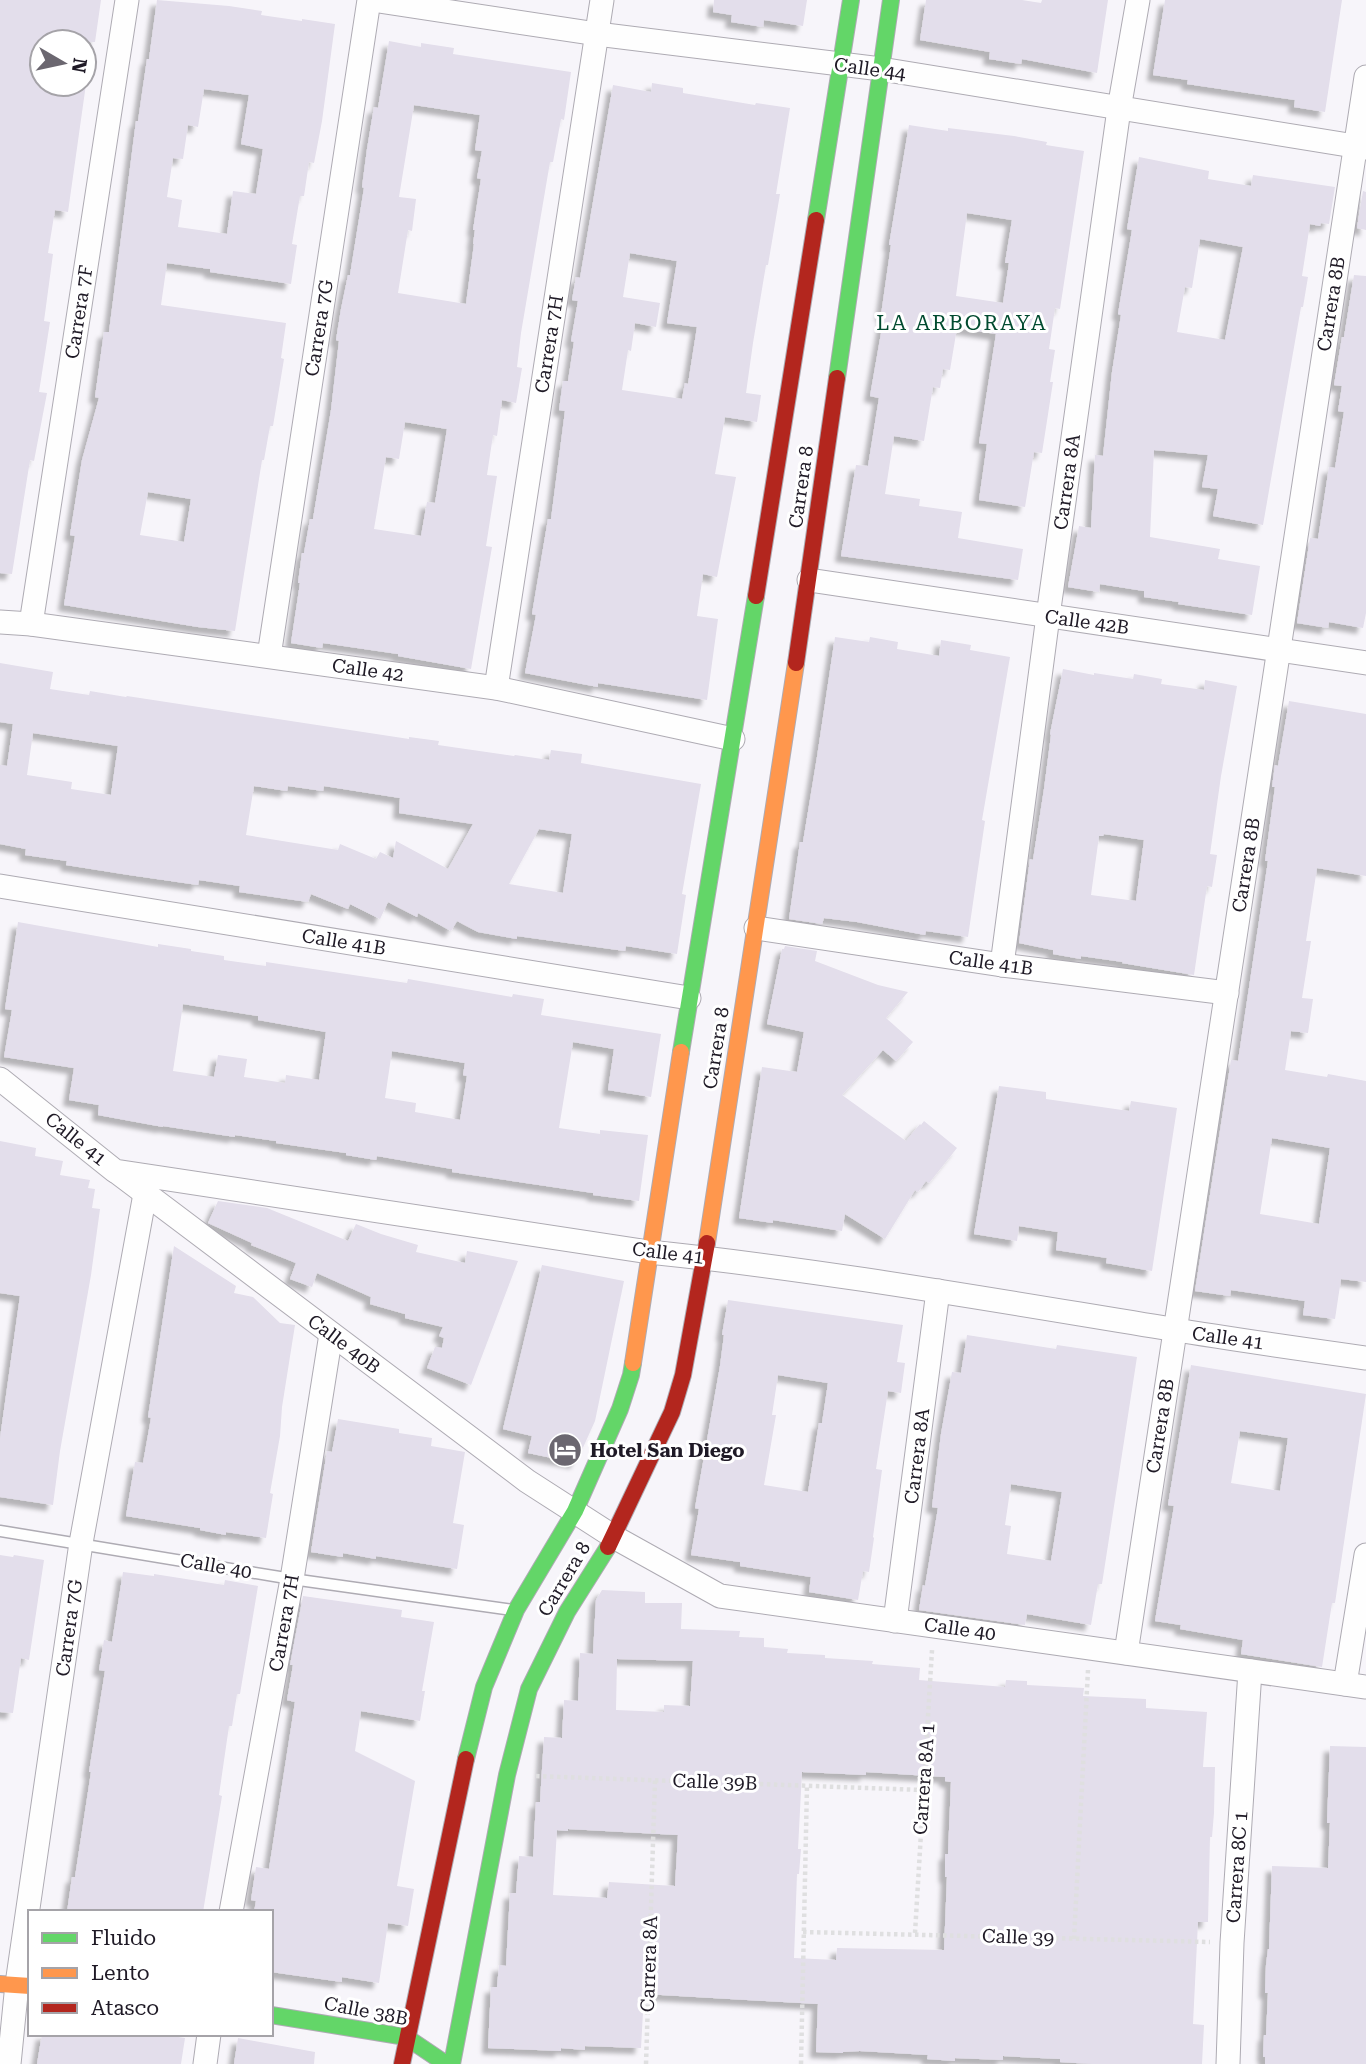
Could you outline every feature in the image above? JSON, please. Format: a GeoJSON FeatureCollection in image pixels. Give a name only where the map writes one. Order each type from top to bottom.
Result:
{"type":"FeatureCollection","features":[{"type":"Feature","properties":{"kind":"street","name":"Carrera 7F"},"geometry":{"type":"LineString","coordinates":[[31,624],[127,0]]}},
{"type":"Feature","properties":{"kind":"street","name":"Calle 44"},"geometry":{"type":"LineString","coordinates":[[370,0],[597,34],[881,69],[1361,148]]}},
{"type":"Feature","properties":{"kind":"street","name":"Carrera 7G"},"geometry":{"type":"LineString","coordinates":[[269,656],[370,0]]}},
{"type":"Feature","properties":{"kind":"street","name":"Carrera 7H"},"geometry":{"type":"LineString","coordinates":[[496,688],[602,0]]}},
{"type":"Feature","properties":{"kind":"street","name":"Carrera 8"},"geometry":{"type":"LineString","coordinates":[[402,2064],[458,1792],[484,1687],[516,1610],[575,1511],[620,1409],[631,1375],[689,998],[851,0]]}},
{"type":"Feature","properties":{"kind":"street","name":"Carrera 8"},"geometry":{"type":"LineString","coordinates":[[452,2064],[507,1775],[529,1689],[567,1612],[614,1537],[672,1412],[683,1375],[705,1258],[757,928],[891,0]]}},
{"type":"Feature","properties":{"kind":"street","name":"Carrera 8A"},"geometry":{"type":"LineString","coordinates":[[1002,965],[1119,109],[1138,0]]}},
{"type":"Feature","properties":{"kind":"street","name":"Carrera 8B"},"geometry":{"type":"LineString","coordinates":[[1126,1653],[1279,650],[1361,148],[1366,77]]}},
{"type":"Feature","properties":{"kind":"street","name":"Calle 42B"},"geometry":{"type":"LineString","coordinates":[[809,580],[1366,663]]}},
{"type":"Feature","properties":{"kind":"street","name":"Calle 42"},"geometry":{"type":"LineString","coordinates":[[0,622],[31,624],[496,688],[733,739]]}},
{"type":"Feature","properties":{"kind":"street","name":"Calle 41B"},"geometry":{"type":"LineString","coordinates":[[0,886],[689,998]]}},
{"type":"Feature","properties":{"kind":"street","name":"Calle 41B"},"geometry":{"type":"LineString","coordinates":[[757,928],[1002,965],[1227,993]]}},
{"type":"Feature","properties":{"kind":"street","name":"Calle 41"},"geometry":{"type":"LineString","coordinates":[[0,1079],[116,1171],[649,1252],[938,1291],[1366,1358]]}},
{"type":"Feature","properties":{"kind":"street","name":"Calle 40B"},"geometry":{"type":"LineString","coordinates":[[116,1171],[527,1481],[575,1511]]}},
{"type":"Feature","properties":{"kind":"street","name":"Carrera 7G"},"geometry":{"type":"LineString","coordinates":[[9,2064],[16,1985],[81,1544],[145,1194]]}},
{"type":"Feature","properties":{"kind":"street","name":"Carrera 8A"},"geometry":{"type":"LineString","coordinates":[[895,1621],[938,1291]]}},
{"type":"Feature","properties":{"kind":"street","name":"Carrera 7H"},"geometry":{"type":"LineString","coordinates":[[230,1910],[292,1579],[331,1334]]}},
{"type":"Feature","properties":{"kind":"street","name":"Calle 40"},"geometry":{"type":"LineString","coordinates":[[575,1511],[614,1537],[720,1596],[1355,1685]]}},
{"type":"Feature","properties":{"kind":"street"},"geometry":{"type":"LineString","coordinates":[[1355,1685],[1366,1555]]}},
{"type":"Feature","properties":{"kind":"street","name":"Carrera 8C 1"},"geometry":{"type":"LineString","coordinates":[[1228,2064],[1232,1943],[1250,1671]]}},
{"type":"Feature","properties":{"kind":"street","name":"Calle 38B"},"geometry":{"type":"LineString","coordinates":[[273,2015],[406,2037],[446,2064]]}},
{"type":"Feature","properties":{"kind":"street"},"geometry":{"type":"LineString","coordinates":[[205,2064],[209,2036]]}},
{"type":"Feature","properties":{"kind":"lane","name":"Calle 40"},"geometry":{"type":"LineString","coordinates":[[0,1531],[292,1579],[516,1610]]}},
{"type":"Feature","properties":{"kind":"path","name":"Carrera 8A 1"},"geometry":{"type":"LineString","coordinates":[[915,1933],[934,1625]]}},
{"type":"Feature","properties":{"kind":"path"},"geometry":{"type":"LineString","coordinates":[[1074,1939],[1089,1648]]}},
{"type":"Feature","properties":{"kind":"path","name":"Calle 39B"},"geometry":{"type":"LineString","coordinates":[[507,1775],[923,1790]]}},
{"type":"Feature","properties":{"kind":"path","name":"Carrera 8A"},"geometry":{"type":"LineString","coordinates":[[646,2064],[655,1780]]}},
{"type":"Feature","properties":{"kind":"path"},"geometry":{"type":"LineString","coordinates":[[801,2064],[807,1786]]}},
{"type":"Feature","properties":{"kind":"path","name":"Calle 39"},"geometry":{"type":"LineString","coordinates":[[803,1932],[1232,1943]]}},
{"type":"Feature","properties":{"kind":"building"},"geometry":{"type":"Polygon","coordinates":[[[0,0],[101,0],[97,28],[28,28],[28,98],[84,98],[68,212],[55,210],[48,253],[53,254],[44,321],[50,322],[39,392],[47,393],[34,461],[30,460],[12,574],[0,573],[0,0]]]}},
{"type":"Feature","properties":{"kind":"building"},"geometry":{"type":"Polygon","coordinates":[[[157,0],[229,6],[262,11],[261,15],[335,24],[314,163],[309,162],[304,196],[300,196],[292,244],[297,245],[291,284],[167,263],[161,305],[286,323],[281,358],[284,359],[273,426],[270,426],[262,460],[235,631],[64,605],[75,536],[70,535],[82,460],[99,398],[95,397],[104,332],[109,332],[136,121],[149,59],[157,0]],[[204,89],[198,127],[188,125],[183,159],[173,158],[167,197],[182,200],[178,227],[227,234],[233,191],[256,194],[263,149],[241,144],[249,95],[204,89]],[[148,492],[140,535],[184,542],[191,499],[148,492]]]}},
{"type":"Feature","properties":{"kind":"building"},"geometry":{"type":"Polygon","coordinates":[[[714,0],[807,0],[803,26],[764,20],[763,27],[731,22],[732,15],[713,12],[714,0]]]}},
{"type":"Feature","properties":{"kind":"building"},"geometry":{"type":"Polygon","coordinates":[[[926,0],[1022,0],[1041,3],[1042,0],[1108,0],[1097,73],[1022,59],[1021,64],[989,59],[990,52],[920,40],[926,0]]]}},
{"type":"Feature","properties":{"kind":"building"},"geometry":{"type":"Polygon","coordinates":[[[1165,0],[1342,0],[1325,112],[1294,107],[1295,100],[1187,84],[1188,80],[1153,75],[1165,0]]]}},
{"type":"Feature","properties":{"kind":"building"},"geometry":{"type":"Polygon","coordinates":[[[389,41],[421,47],[421,43],[454,48],[453,54],[571,72],[564,120],[561,119],[553,162],[550,162],[521,333],[517,367],[522,368],[516,403],[502,400],[497,436],[493,435],[487,475],[497,476],[486,546],[492,547],[471,669],[398,654],[323,643],[322,648],[291,643],[302,553],[310,519],[313,519],[331,410],[339,341],[336,340],[350,275],[364,188],[367,149],[374,107],[378,108],[389,41]],[[414,105],[399,197],[416,199],[398,293],[466,304],[481,179],[477,178],[482,151],[475,150],[480,115],[414,105]],[[405,422],[399,459],[386,457],[374,529],[421,536],[427,502],[435,503],[447,429],[405,422]]]}},
{"type":"Feature","properties":{"kind":"building"},"geometry":{"type":"Polygon","coordinates":[[[652,83],[683,88],[683,93],[790,108],[776,194],[780,194],[746,393],[761,395],[757,422],[725,417],[715,474],[736,477],[717,577],[703,574],[697,616],[718,619],[707,700],[598,683],[598,687],[525,673],[536,615],[532,614],[548,519],[551,519],[565,411],[559,410],[563,381],[568,381],[574,342],[571,341],[578,301],[572,300],[576,277],[580,278],[613,85],[651,92],[652,83]],[[630,253],[623,297],[660,303],[656,327],[635,323],[622,390],[682,399],[685,383],[688,384],[697,327],[667,323],[677,261],[630,253]]]}},
{"type":"Feature","properties":{"kind":"building"},"geometry":{"type":"Polygon","coordinates":[[[909,125],[1014,136],[1084,151],[1060,309],[1055,308],[1049,349],[1055,350],[1050,382],[1053,382],[1042,453],[1034,452],[1025,507],[979,500],[987,444],[979,443],[996,334],[957,328],[950,370],[943,369],[940,388],[933,387],[924,441],[894,436],[885,494],[920,499],[919,506],[962,512],[958,538],[1023,549],[1018,580],[841,556],[856,465],[868,466],[879,398],[870,396],[884,316],[881,315],[889,245],[909,125]],[[967,213],[956,296],[1003,303],[1009,263],[1005,263],[1012,220],[967,213]]]}},
{"type":"Feature","properties":{"kind":"building"},"geometry":{"type":"Polygon","coordinates":[[[1139,157],[1209,171],[1208,179],[1251,186],[1253,175],[1335,187],[1329,224],[1310,224],[1302,276],[1308,277],[1263,525],[1213,516],[1218,489],[1202,487],[1208,455],[1154,450],[1150,537],[1220,549],[1218,559],[1260,566],[1252,615],[1178,604],[1179,602],[1144,597],[1144,591],[1100,584],[1099,592],[1068,587],[1079,526],[1091,528],[1095,455],[1103,456],[1121,315],[1118,314],[1132,230],[1127,229],[1139,157]],[[1200,239],[1192,288],[1185,287],[1177,332],[1225,340],[1243,247],[1200,239]]]}},
{"type":"Feature","properties":{"kind":"building"},"geometry":{"type":"Polygon","coordinates":[[[1363,191],[1366,192],[1366,230],[1357,228],[1363,191]]]}},
{"type":"Feature","properties":{"kind":"building"},"geometry":{"type":"Polygon","coordinates":[[[1354,275],[1366,276],[1366,613],[1363,628],[1329,622],[1328,628],[1297,623],[1310,538],[1318,539],[1329,467],[1335,468],[1344,412],[1338,411],[1342,386],[1334,385],[1354,275]]]}},
{"type":"Feature","properties":{"kind":"building"},"geometry":{"type":"Polygon","coordinates":[[[835,637],[869,642],[870,637],[898,642],[897,649],[939,656],[941,640],[971,645],[970,650],[1010,657],[982,820],[985,821],[968,937],[926,931],[925,935],[824,918],[822,924],[789,919],[835,637]]]}},
{"type":"Feature","properties":{"kind":"building"},"geometry":{"type":"Polygon","coordinates":[[[0,663],[53,672],[50,689],[89,695],[90,691],[409,739],[439,741],[438,745],[514,756],[549,760],[551,750],[582,754],[581,763],[701,784],[682,894],[686,895],[677,954],[626,946],[625,951],[517,936],[517,939],[478,932],[457,921],[451,931],[418,913],[417,917],[388,902],[380,919],[350,904],[348,909],[311,894],[308,902],[239,892],[240,886],[199,880],[198,885],[66,865],[67,861],[25,855],[26,849],[0,844],[0,765],[7,766],[13,724],[0,722],[0,663]],[[33,733],[27,775],[72,782],[71,789],[111,795],[118,746],[33,733]],[[254,786],[246,835],[338,850],[340,844],[376,859],[380,852],[393,858],[396,841],[448,869],[473,824],[399,813],[400,798],[324,786],[323,791],[288,786],[287,791],[254,786]],[[539,829],[509,884],[563,893],[572,834],[539,829]]]}},
{"type":"Feature","properties":{"kind":"building"},"geometry":{"type":"Polygon","coordinates":[[[1063,669],[1133,679],[1134,674],[1162,679],[1161,684],[1204,690],[1205,680],[1237,686],[1210,854],[1217,855],[1212,887],[1207,886],[1194,975],[1123,962],[1053,954],[1053,950],[1019,943],[1030,859],[1033,860],[1044,789],[1050,734],[1063,669]],[[1104,834],[1099,836],[1091,895],[1136,901],[1144,840],[1104,834]]]}},
{"type":"Feature","properties":{"kind":"building"},"geometry":{"type":"Polygon","coordinates":[[[1289,701],[1366,714],[1366,876],[1317,868],[1306,941],[1311,941],[1302,998],[1313,999],[1308,1033],[1291,1031],[1285,1070],[1366,1081],[1366,1282],[1341,1279],[1335,1319],[1303,1315],[1305,1301],[1231,1290],[1230,1296],[1195,1291],[1231,1060],[1238,1061],[1268,861],[1265,861],[1275,787],[1272,787],[1275,765],[1278,766],[1289,701]],[[1272,1138],[1260,1214],[1319,1224],[1330,1148],[1272,1138]]]}},
{"type":"Feature","properties":{"kind":"building"},"geometry":{"type":"Polygon","coordinates":[[[18,922],[158,947],[158,944],[191,949],[224,956],[224,960],[266,966],[266,962],[407,983],[408,979],[512,997],[513,994],[544,999],[541,1015],[661,1034],[651,1097],[608,1090],[614,1049],[573,1042],[559,1128],[600,1134],[600,1130],[648,1135],[639,1201],[452,1172],[452,1169],[377,1156],[376,1160],[276,1141],[163,1127],[98,1115],[99,1105],[69,1100],[74,1068],[4,1057],[12,1010],[5,1009],[18,922]],[[183,1004],[173,1071],[214,1077],[218,1055],[247,1059],[244,1077],[285,1083],[286,1075],[319,1080],[326,1032],[258,1020],[258,1016],[183,1004]],[[392,1051],[385,1098],[416,1103],[415,1112],[460,1120],[467,1076],[463,1075],[465,1063],[392,1051]]]}},
{"type":"Feature","properties":{"kind":"building"},"geometry":{"type":"Polygon","coordinates":[[[785,946],[817,951],[815,961],[878,985],[908,992],[886,1018],[913,1042],[896,1061],[883,1050],[842,1095],[906,1141],[924,1121],[957,1148],[929,1183],[926,1181],[918,1192],[915,1190],[885,1239],[845,1214],[842,1231],[773,1220],[773,1223],[739,1218],[762,1067],[797,1072],[804,1032],[767,1024],[782,949],[785,946]]]}},
{"type":"Feature","properties":{"kind":"building"},"geometry":{"type":"Polygon","coordinates":[[[999,1086],[1046,1092],[1046,1099],[1129,1111],[1131,1101],[1177,1108],[1152,1271],[1106,1263],[1107,1258],[1056,1250],[1058,1232],[1019,1226],[1017,1241],[974,1234],[999,1086]]]}},
{"type":"Feature","properties":{"kind":"building"},"geometry":{"type":"Polygon","coordinates":[[[0,1141],[36,1148],[35,1156],[63,1161],[60,1175],[90,1180],[88,1188],[95,1189],[92,1208],[100,1209],[53,1505],[0,1497],[0,1438],[20,1296],[0,1293],[0,1141]]]}},
{"type":"Feature","properties":{"kind":"building"},"geometry":{"type":"Polygon","coordinates":[[[218,1201],[267,1208],[348,1241],[356,1224],[418,1245],[416,1252],[465,1263],[467,1251],[518,1261],[471,1385],[427,1368],[435,1347],[442,1348],[444,1338],[439,1336],[443,1327],[405,1318],[405,1314],[370,1304],[371,1297],[317,1273],[312,1287],[290,1279],[296,1263],[251,1245],[252,1243],[208,1223],[218,1201]]]}},
{"type":"Feature","properties":{"kind":"building"},"geometry":{"type":"Polygon","coordinates":[[[174,1246],[236,1286],[234,1293],[253,1297],[280,1323],[295,1325],[270,1493],[273,1494],[266,1538],[226,1532],[226,1535],[126,1516],[135,1462],[143,1463],[151,1418],[148,1417],[174,1246]]]}},
{"type":"Feature","properties":{"kind":"building"},"geometry":{"type":"Polygon","coordinates":[[[542,1265],[624,1281],[595,1421],[576,1463],[528,1453],[532,1436],[503,1429],[542,1265]]]}},
{"type":"Feature","properties":{"kind":"building"},"geometry":{"type":"Polygon","coordinates":[[[728,1300],[903,1325],[897,1362],[905,1363],[901,1393],[888,1391],[876,1469],[882,1470],[874,1538],[869,1572],[863,1571],[858,1600],[809,1592],[811,1577],[691,1555],[699,1509],[695,1508],[720,1366],[728,1300]],[[778,1375],[772,1415],[776,1415],[764,1485],[808,1492],[828,1383],[778,1375]]]}},
{"type":"Feature","properties":{"kind":"building"},"geometry":{"type":"Polygon","coordinates":[[[967,1335],[1056,1349],[1057,1345],[1137,1357],[1102,1584],[1098,1584],[1091,1625],[1027,1614],[1025,1625],[919,1610],[938,1508],[932,1507],[941,1434],[952,1372],[961,1373],[967,1335]],[[1011,1484],[1005,1525],[1011,1526],[1007,1554],[1051,1561],[1062,1492],[1011,1484]]]}},
{"type":"Feature","properties":{"kind":"building"},"geometry":{"type":"Polygon","coordinates":[[[1191,1365],[1366,1394],[1335,1603],[1332,1603],[1322,1667],[1241,1654],[1243,1640],[1180,1629],[1181,1625],[1155,1621],[1174,1506],[1168,1505],[1191,1365]],[[1240,1431],[1231,1483],[1280,1491],[1288,1438],[1240,1431]]]}},
{"type":"Feature","properties":{"kind":"building"},"geometry":{"type":"Polygon","coordinates":[[[338,1419],[399,1429],[399,1433],[432,1438],[431,1446],[465,1452],[453,1523],[464,1525],[457,1569],[376,1556],[376,1559],[343,1553],[343,1557],[311,1552],[327,1451],[332,1452],[338,1419]]]}},
{"type":"Feature","properties":{"kind":"building"},"geometry":{"type":"Polygon","coordinates":[[[0,1555],[44,1560],[29,1660],[21,1658],[13,1713],[0,1712],[0,1555]]]}},
{"type":"Feature","properties":{"kind":"building"},"geometry":{"type":"Polygon","coordinates":[[[123,1572],[224,1585],[225,1580],[258,1586],[240,1694],[237,1694],[232,1726],[229,1726],[219,1795],[222,1796],[203,1910],[67,1910],[72,1877],[75,1877],[105,1671],[99,1670],[104,1640],[112,1642],[123,1572]]]}},
{"type":"Feature","properties":{"kind":"building"},"geometry":{"type":"Polygon","coordinates":[[[602,1590],[645,1592],[645,1603],[682,1603],[681,1629],[740,1631],[739,1637],[764,1638],[764,1647],[788,1649],[787,1653],[825,1655],[825,1658],[920,1668],[919,1680],[1005,1687],[1006,1680],[1027,1681],[1027,1685],[1084,1688],[1083,1696],[1146,1699],[1146,1708],[1207,1712],[1203,1767],[1215,1767],[1214,1813],[1210,1837],[1208,1922],[1198,1922],[1193,2024],[1204,2025],[1202,2064],[1092,2064],[1060,2062],[1060,2059],[1003,2056],[1003,2060],[955,2058],[955,2061],[927,2059],[928,2055],[860,2051],[816,2052],[818,2004],[644,1994],[641,2048],[585,2046],[585,2050],[561,2048],[561,2051],[488,2048],[491,1987],[497,1987],[499,1965],[506,1966],[510,1893],[516,1893],[519,1856],[533,1857],[544,1737],[562,1738],[564,1700],[578,1701],[580,1653],[593,1654],[596,1600],[602,1590]],[[617,1659],[616,1710],[664,1712],[664,1705],[690,1706],[693,1661],[617,1659]],[[802,1772],[798,1849],[801,1849],[797,1874],[794,1958],[836,1960],[837,1948],[944,1950],[947,1877],[945,1854],[948,1854],[951,1782],[945,1781],[945,1777],[866,1772],[866,1775],[802,1772]],[[557,1830],[553,1895],[607,1898],[609,1882],[675,1886],[678,1835],[557,1830]]]}},
{"type":"Feature","properties":{"kind":"building"},"geometry":{"type":"Polygon","coordinates":[[[303,1596],[402,1610],[401,1617],[434,1622],[422,1691],[425,1691],[420,1721],[361,1711],[355,1751],[415,1781],[397,1886],[414,1889],[408,1926],[388,1923],[379,1983],[342,1977],[342,1982],[273,1972],[273,1910],[254,1910],[256,1901],[251,1900],[256,1867],[269,1869],[295,1702],[287,1700],[293,1665],[290,1665],[303,1596]]]}},
{"type":"Feature","properties":{"kind":"building"},"geometry":{"type":"Polygon","coordinates":[[[1330,1746],[1366,1747],[1366,2064],[1265,2064],[1263,2057],[1268,1993],[1265,1993],[1272,1866],[1328,1868],[1330,1746]]]}},
{"type":"Feature","properties":{"kind":"building"},"geometry":{"type":"Polygon","coordinates":[[[42,2036],[185,2038],[181,2064],[37,2064],[42,2036]]]}},
{"type":"Feature","properties":{"kind":"building"},"geometry":{"type":"Polygon","coordinates":[[[238,2038],[315,2052],[314,2064],[234,2064],[238,2038]]]}},
{"type":"Feature","properties":{"kind":"traffic: fast"},"geometry":{"type":"LineString","coordinates":[[816,220],[851,0]]}},
{"type":"Feature","properties":{"kind":"traffic: fast"},"geometry":{"type":"LineString","coordinates":[[837,378],[891,0]]}},
{"type":"Feature","properties":{"kind":"traffic: fast"},"geometry":{"type":"LineString","coordinates":[[681,1052],[756,596]]}},
{"type":"Feature","properties":{"kind":"traffic: fast"},"geometry":{"type":"LineString","coordinates":[[466,1759],[484,1687],[516,1610],[575,1511],[620,1409],[633,1363]]}},
{"type":"Feature","properties":{"kind":"traffic: fast"},"geometry":{"type":"LineString","coordinates":[[452,2064],[507,1775],[529,1689],[567,1612],[608,1547]]}},
{"type":"Feature","properties":{"kind":"traffic: fast"},"geometry":{"type":"LineString","coordinates":[[273,2015],[406,2037],[446,2064]]}},
{"type":"Feature","properties":{"kind":"traffic: slow"},"geometry":{"type":"LineString","coordinates":[[707,1243],[796,663]]}},
{"type":"Feature","properties":{"kind":"traffic: slow"},"geometry":{"type":"LineString","coordinates":[[633,1363],[681,1052]]}},
{"type":"Feature","properties":{"kind":"traffic: slow"},"geometry":{"type":"LineString","coordinates":[[0,1984],[28,1986]]}},
{"type":"Feature","properties":{"kind":"traffic: jam"},"geometry":{"type":"LineString","coordinates":[[756,596],[816,220]]}},
{"type":"Feature","properties":{"kind":"traffic: jam"},"geometry":{"type":"LineString","coordinates":[[796,663],[837,378]]}},
{"type":"Feature","properties":{"kind":"traffic: jam"},"geometry":{"type":"LineString","coordinates":[[608,1547],[672,1412],[683,1375],[707,1243]]}},
{"type":"Feature","properties":{"kind":"traffic: jam"},"geometry":{"type":"LineString","coordinates":[[402,2064],[466,1759]]}},
{"type":"Feature","properties":{"kind":"place","name":"Hotel San Diego"},"geometry":{"type":"Point","coordinates":[565,1450]}},
{"type":"Feature","properties":{"kind":"district","name":"LA ARBORAYA"},"geometry":{"type":"Point","coordinates":[962,323]}}]}
